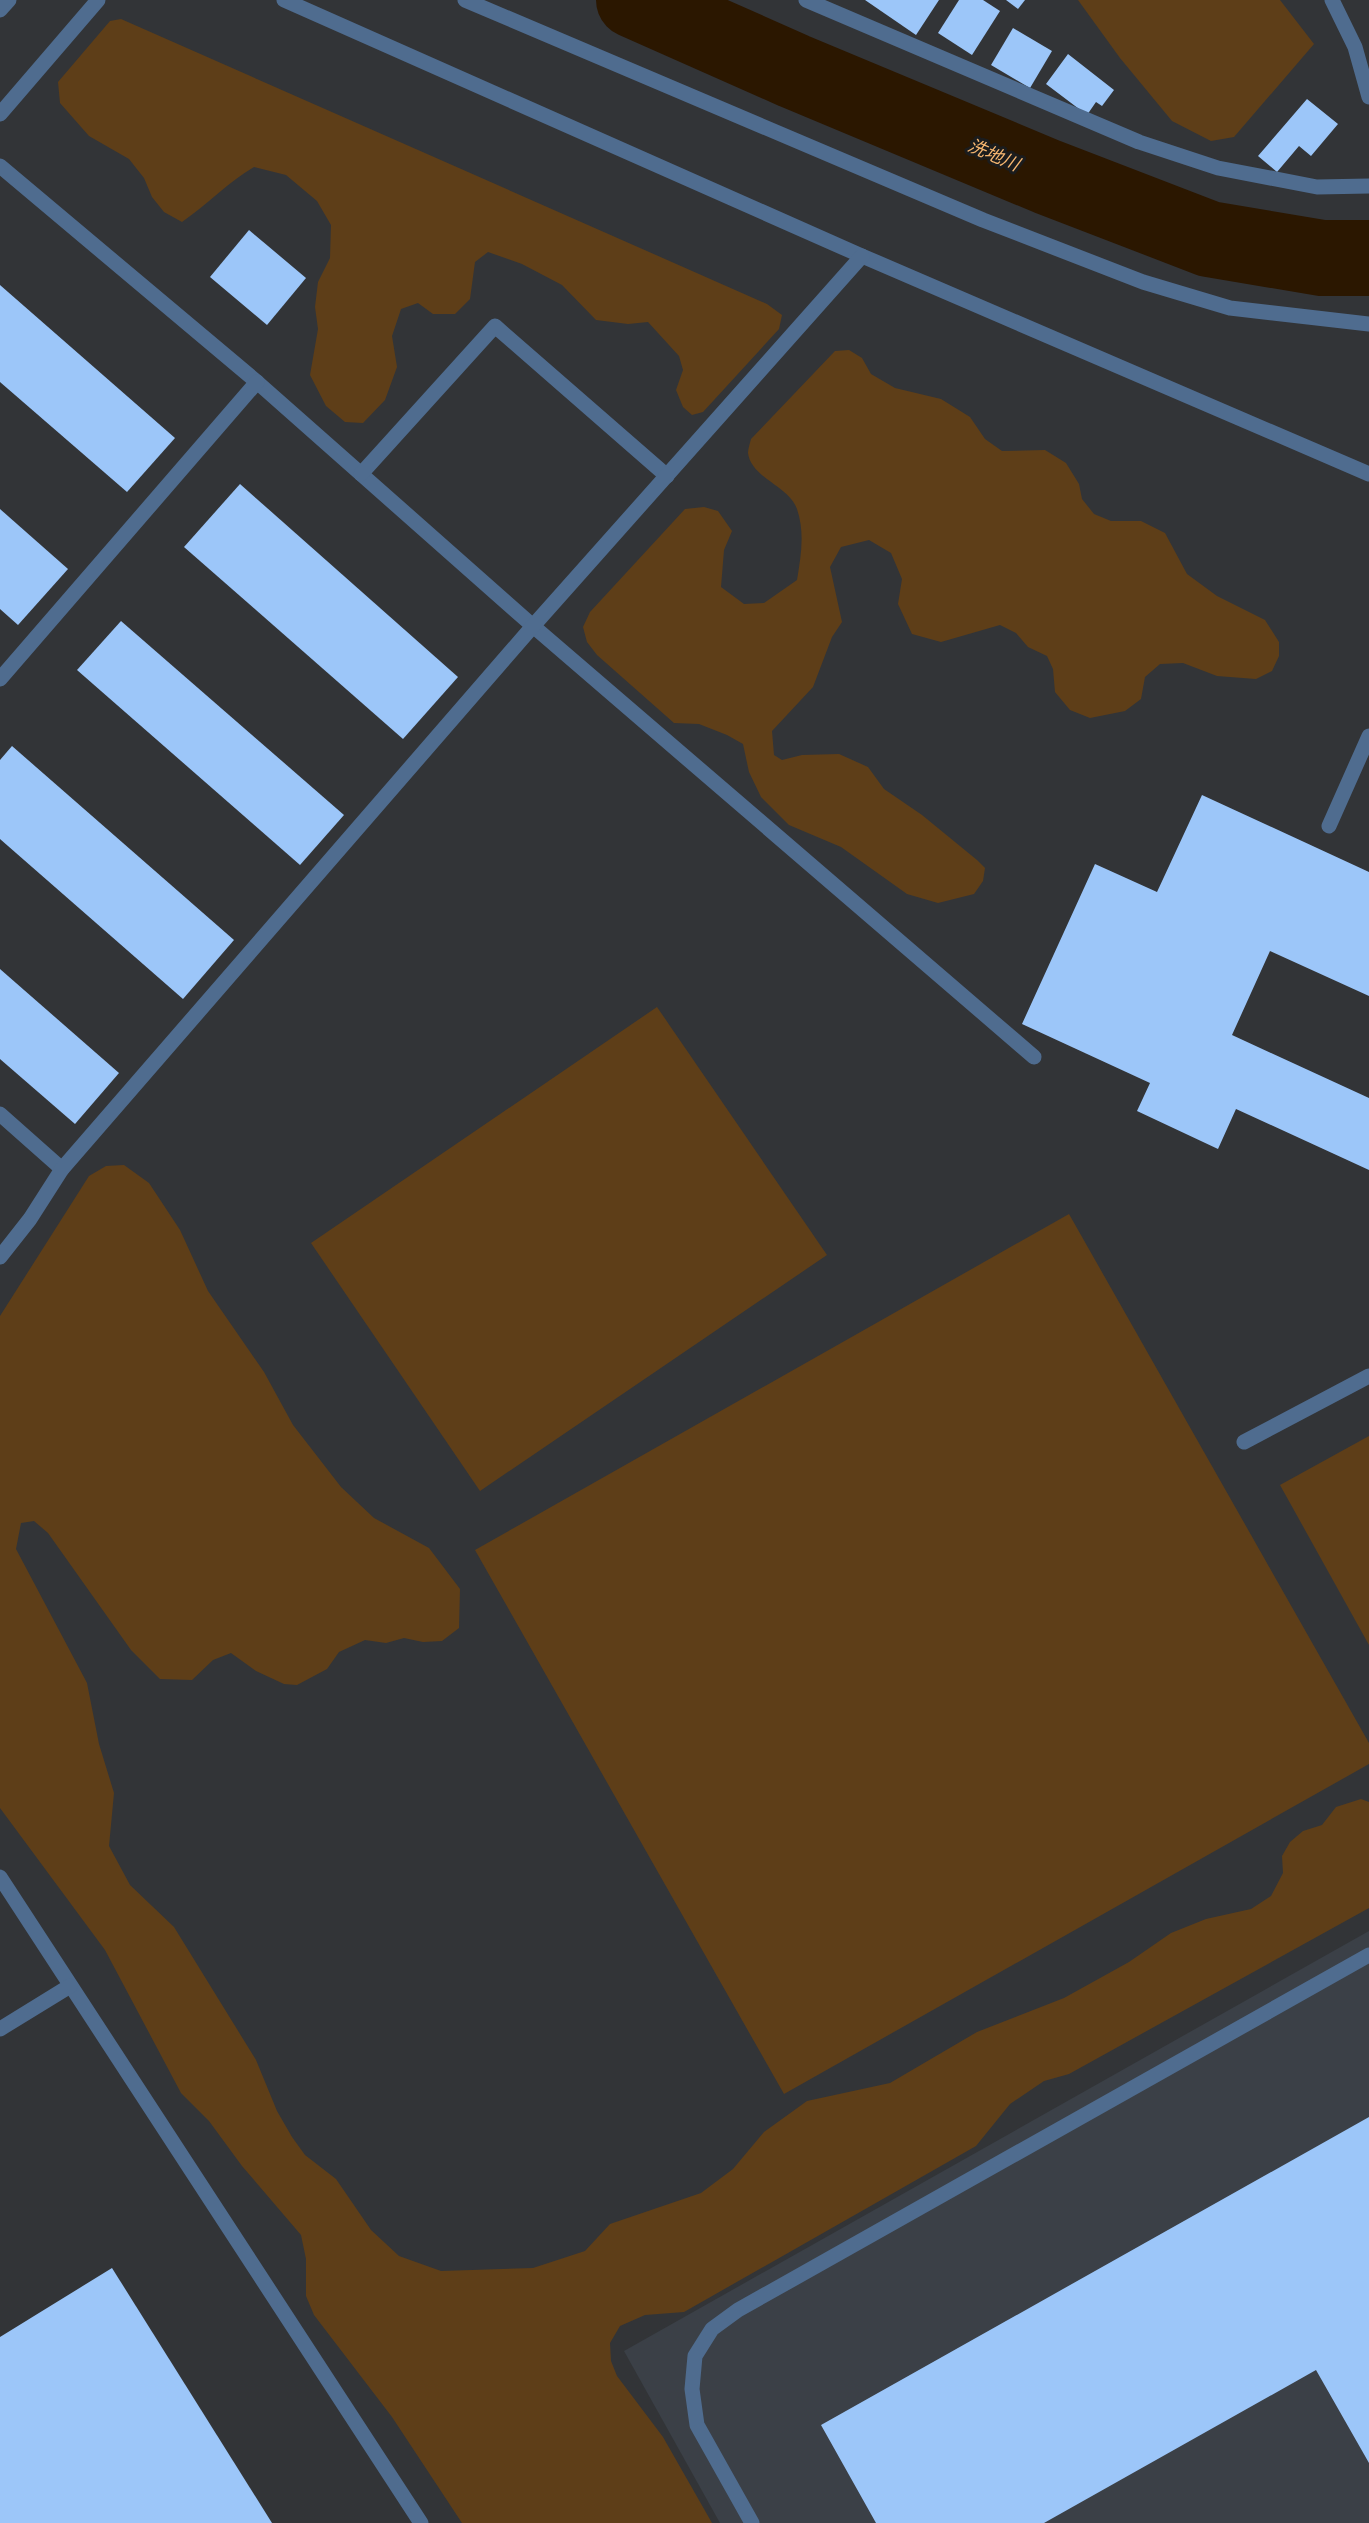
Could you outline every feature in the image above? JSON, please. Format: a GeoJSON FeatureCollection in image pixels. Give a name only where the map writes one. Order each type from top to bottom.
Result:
{"type":"FeatureCollection","features":[{"type":"Feature","properties":{"kind":"street"},"geometry":{"type":"LineString","coordinates":[[0,10],[9,0]]}},
{"type":"Feature","properties":{"kind":"street"},"geometry":{"type":"LineString","coordinates":[[0,114],[98,0]]}},
{"type":"Feature","properties":{"kind":"street"},"geometry":{"type":"LineString","coordinates":[[284,0],[862,256],[1369,474]]}},
{"type":"Feature","properties":{"kind":"street"},"geometry":{"type":"LineString","coordinates":[[465,0],[983,220],[1143,282],[1230,308],[1369,324]]}},
{"type":"Feature","properties":{"kind":"street"},"geometry":{"type":"LineString","coordinates":[[1332,0],[1354,47],[1369,97]]}},
{"type":"Feature","properties":{"kind":"street"},"geometry":{"type":"LineString","coordinates":[[811,1],[1139,142],[1218,168],[1317,188],[1369,186]]}},
{"type":"Feature","properties":{"kind":"street"},"geometry":{"type":"LineString","coordinates":[[0,166],[256,382],[533,626],[1034,1057]]}},
{"type":"Feature","properties":{"kind":"street"},"geometry":{"type":"LineString","coordinates":[[0,1257],[30,1220],[62,1169],[533,626],[862,256]]}},
{"type":"Feature","properties":{"kind":"street"},"geometry":{"type":"LineString","coordinates":[[361,474],[495,326],[667,476]]}},
{"type":"Feature","properties":{"kind":"street"},"geometry":{"type":"LineString","coordinates":[[0,679],[256,382]]}},
{"type":"Feature","properties":{"kind":"street"},"geometry":{"type":"LineString","coordinates":[[1329,826],[1369,736]]}},
{"type":"Feature","properties":{"kind":"street"},"geometry":{"type":"LineString","coordinates":[[0,1114],[62,1169]]}},
{"type":"Feature","properties":{"kind":"street"},"geometry":{"type":"LineString","coordinates":[[1244,1442],[1369,1376]]}},
{"type":"Feature","properties":{"kind":"street"},"geometry":{"type":"LineString","coordinates":[[0,1877],[421,2523]]}},
{"type":"Feature","properties":{"kind":"street"},"geometry":{"type":"LineString","coordinates":[[752,2523],[697,2425],[692,2390],[695,2356],[712,2329],[738,2310],[1369,1955]]}},
{"type":"Feature","properties":{"kind":"street"},"geometry":{"type":"LineString","coordinates":[[0,2029],[70,1986]]}},
{"type":"Feature","properties":{"kind":"shaded area"},"geometry":{"type":"Polygon","coordinates":[[[1078,0],[1280,0],[1314,44],[1234,137],[1211,141],[1172,121],[1120,58],[1078,0]]]}},
{"type":"Feature","properties":{"kind":"shaded area"},"geometry":{"type":"Polygon","coordinates":[[[121,19],[767,304],[782,315],[779,329],[703,412],[692,415],[683,407],[676,390],[683,370],[679,356],[648,322],[628,324],[596,320],[562,285],[522,264],[488,252],[475,262],[470,299],[455,314],[433,314],[418,303],[401,309],[392,336],[397,367],[385,400],[363,423],[345,422],[326,406],[310,375],[318,329],[315,307],[318,282],[330,258],[331,225],[317,201],[286,175],[254,167],[235,179],[182,222],[164,212],[152,197],[144,178],[129,159],[89,136],[60,103],[58,82],[110,21],[121,19]]]}},
{"type":"Feature","properties":{"kind":"shaded area"},"geometry":{"type":"Polygon","coordinates":[[[849,350],[862,358],[871,374],[895,388],[941,399],[970,417],[985,439],[1002,451],[1045,450],[1066,463],[1079,484],[1082,499],[1094,514],[1111,521],[1141,521],[1165,533],[1187,574],[1217,596],[1265,620],[1279,642],[1279,656],[1272,671],[1256,679],[1217,676],[1183,663],[1160,664],[1145,677],[1141,699],[1125,711],[1090,718],[1070,710],[1055,692],[1053,669],[1047,656],[1028,647],[1016,633],[1000,625],[941,642],[912,634],[898,604],[902,579],[891,553],[869,540],[841,547],[830,567],[842,622],[832,637],[813,687],[772,731],[774,755],[782,760],[802,755],[839,754],[868,767],[884,789],[922,815],[985,868],[983,881],[974,894],[938,903],[907,894],[841,847],[789,825],[761,797],[749,772],[743,744],[699,724],[674,723],[597,655],[587,642],[583,627],[590,612],[685,509],[704,507],[718,511],[732,531],[724,550],[721,587],[744,604],[764,603],[797,580],[802,536],[797,509],[793,501],[763,476],[751,462],[748,453],[751,439],[835,351],[849,350]]]}},
{"type":"Feature","properties":{"kind":"shaded area"},"geometry":{"type":"Polygon","coordinates":[[[657,1007],[827,1255],[480,1491],[311,1243],[657,1007]]]}},
{"type":"Feature","properties":{"kind":"shaded area"},"geometry":{"type":"Polygon","coordinates":[[[124,1165],[149,1183],[180,1230],[208,1291],[264,1372],[293,1425],[341,1487],[374,1518],[429,1548],[460,1589],[459,1628],[442,1641],[423,1642],[404,1638],[386,1643],[365,1640],[339,1652],[327,1669],[297,1685],[284,1684],[256,1671],[231,1653],[213,1660],[192,1680],[160,1679],[131,1650],[48,1533],[34,1521],[21,1523],[16,1549],[87,1683],[99,1744],[114,1793],[109,1846],[130,1885],[174,1927],[256,2060],[277,2111],[305,2155],[336,2179],[371,2230],[399,2256],[441,2271],[533,2268],[585,2251],[610,2224],[701,2193],[733,2169],[764,2132],[807,2101],[890,2083],[977,2032],[1064,1998],[1129,1962],[1171,1933],[1206,1919],[1251,1909],[1271,1896],[1283,1873],[1282,1856],[1290,1842],[1303,1831],[1322,1825],[1336,1807],[1361,1799],[1369,1802],[1369,1908],[1069,2074],[1044,2081],[1010,2104],[976,2146],[684,2312],[645,2315],[620,2326],[610,2343],[611,2361],[617,2376],[663,2437],[712,2523],[462,2523],[392,2417],[314,2315],[306,2296],[306,2259],[301,2235],[242,2166],[209,2121],[181,2093],[105,1950],[0,1808],[0,1316],[89,1176],[106,1166],[124,1165]]]}},
{"type":"Feature","properties":{"kind":"shaded area"},"geometry":{"type":"Polygon","coordinates":[[[1069,1214],[1369,1743],[1369,1764],[784,2094],[475,1550],[1069,1214]]]}},
{"type":"Feature","properties":{"kind":"shaded area"},"geometry":{"type":"Polygon","coordinates":[[[1369,1436],[1369,1645],[1280,1485],[1369,1436]]]}},
{"type":"Feature","properties":{"kind":"shaded area"},"geometry":{"type":"Polygon","coordinates":[[[1369,1931],[1369,2523],[720,2523],[624,2351],[1369,1931]]]}},
{"type":"Feature","properties":{"kind":"building"},"geometry":{"type":"Polygon","coordinates":[[[865,0],[939,0],[916,35],[865,0]]]}},
{"type":"Feature","properties":{"kind":"building"},"geometry":{"type":"Polygon","coordinates":[[[959,0],[983,0],[1000,11],[972,55],[938,33],[959,0]]]}},
{"type":"Feature","properties":{"kind":"building"},"geometry":{"type":"Polygon","coordinates":[[[1006,0],[1025,0],[1018,9],[1006,0]]]}},
{"type":"Feature","properties":{"kind":"building"},"geometry":{"type":"Polygon","coordinates":[[[1013,28],[1052,51],[1030,88],[991,65],[1013,28]]]}},
{"type":"Feature","properties":{"kind":"building"},"geometry":{"type":"Polygon","coordinates":[[[1068,54],[1114,90],[1102,106],[1096,102],[1087,115],[1046,84],[1068,54]]]}},
{"type":"Feature","properties":{"kind":"building"},"geometry":{"type":"Polygon","coordinates":[[[1307,99],[1338,124],[1311,156],[1299,146],[1277,172],[1258,156],[1307,99]]]}},
{"type":"Feature","properties":{"kind":"building"},"geometry":{"type":"Polygon","coordinates":[[[249,230],[306,278],[267,325],[210,277],[249,230]]]}},
{"type":"Feature","properties":{"kind":"building"},"geometry":{"type":"Polygon","coordinates":[[[0,285],[175,438],[127,492],[0,382],[0,285]]]}},
{"type":"Feature","properties":{"kind":"building"},"geometry":{"type":"Polygon","coordinates":[[[240,484],[458,677],[403,739],[184,547],[240,484]]]}},
{"type":"Feature","properties":{"kind":"building"},"geometry":{"type":"Polygon","coordinates":[[[0,509],[68,569],[18,625],[0,609],[0,509]]]}},
{"type":"Feature","properties":{"kind":"building"},"geometry":{"type":"Polygon","coordinates":[[[121,621],[344,815],[300,865],[77,670],[121,621]]]}},
{"type":"Feature","properties":{"kind":"building"},"geometry":{"type":"Polygon","coordinates":[[[12,746],[234,940],[183,999],[0,839],[0,760],[12,746]]]}},
{"type":"Feature","properties":{"kind":"building"},"geometry":{"type":"Polygon","coordinates":[[[1202,795],[1369,872],[1369,996],[1270,951],[1232,1035],[1369,1098],[1369,1170],[1236,1109],[1218,1149],[1137,1111],[1150,1083],[1022,1024],[1095,864],[1157,892],[1202,795]]]}},
{"type":"Feature","properties":{"kind":"building"},"geometry":{"type":"Polygon","coordinates":[[[0,969],[119,1073],[75,1124],[0,1059],[0,969]]]}},
{"type":"Feature","properties":{"kind":"building"},"geometry":{"type":"Polygon","coordinates":[[[1369,2117],[1369,2463],[1316,2370],[1044,2523],[876,2523],[821,2425],[1369,2117]]]}},
{"type":"Feature","properties":{"kind":"building"},"geometry":{"type":"Polygon","coordinates":[[[112,2268],[272,2523],[0,2523],[0,2337],[112,2268]]]}},
{"type":"Feature","properties":{"kind":"waterway","name":"洗地川"},"geometry":{"type":"LineString","coordinates":[[634,0],[794,71],[1048,177],[1209,239],[1322,258],[1369,258]]}}]}
